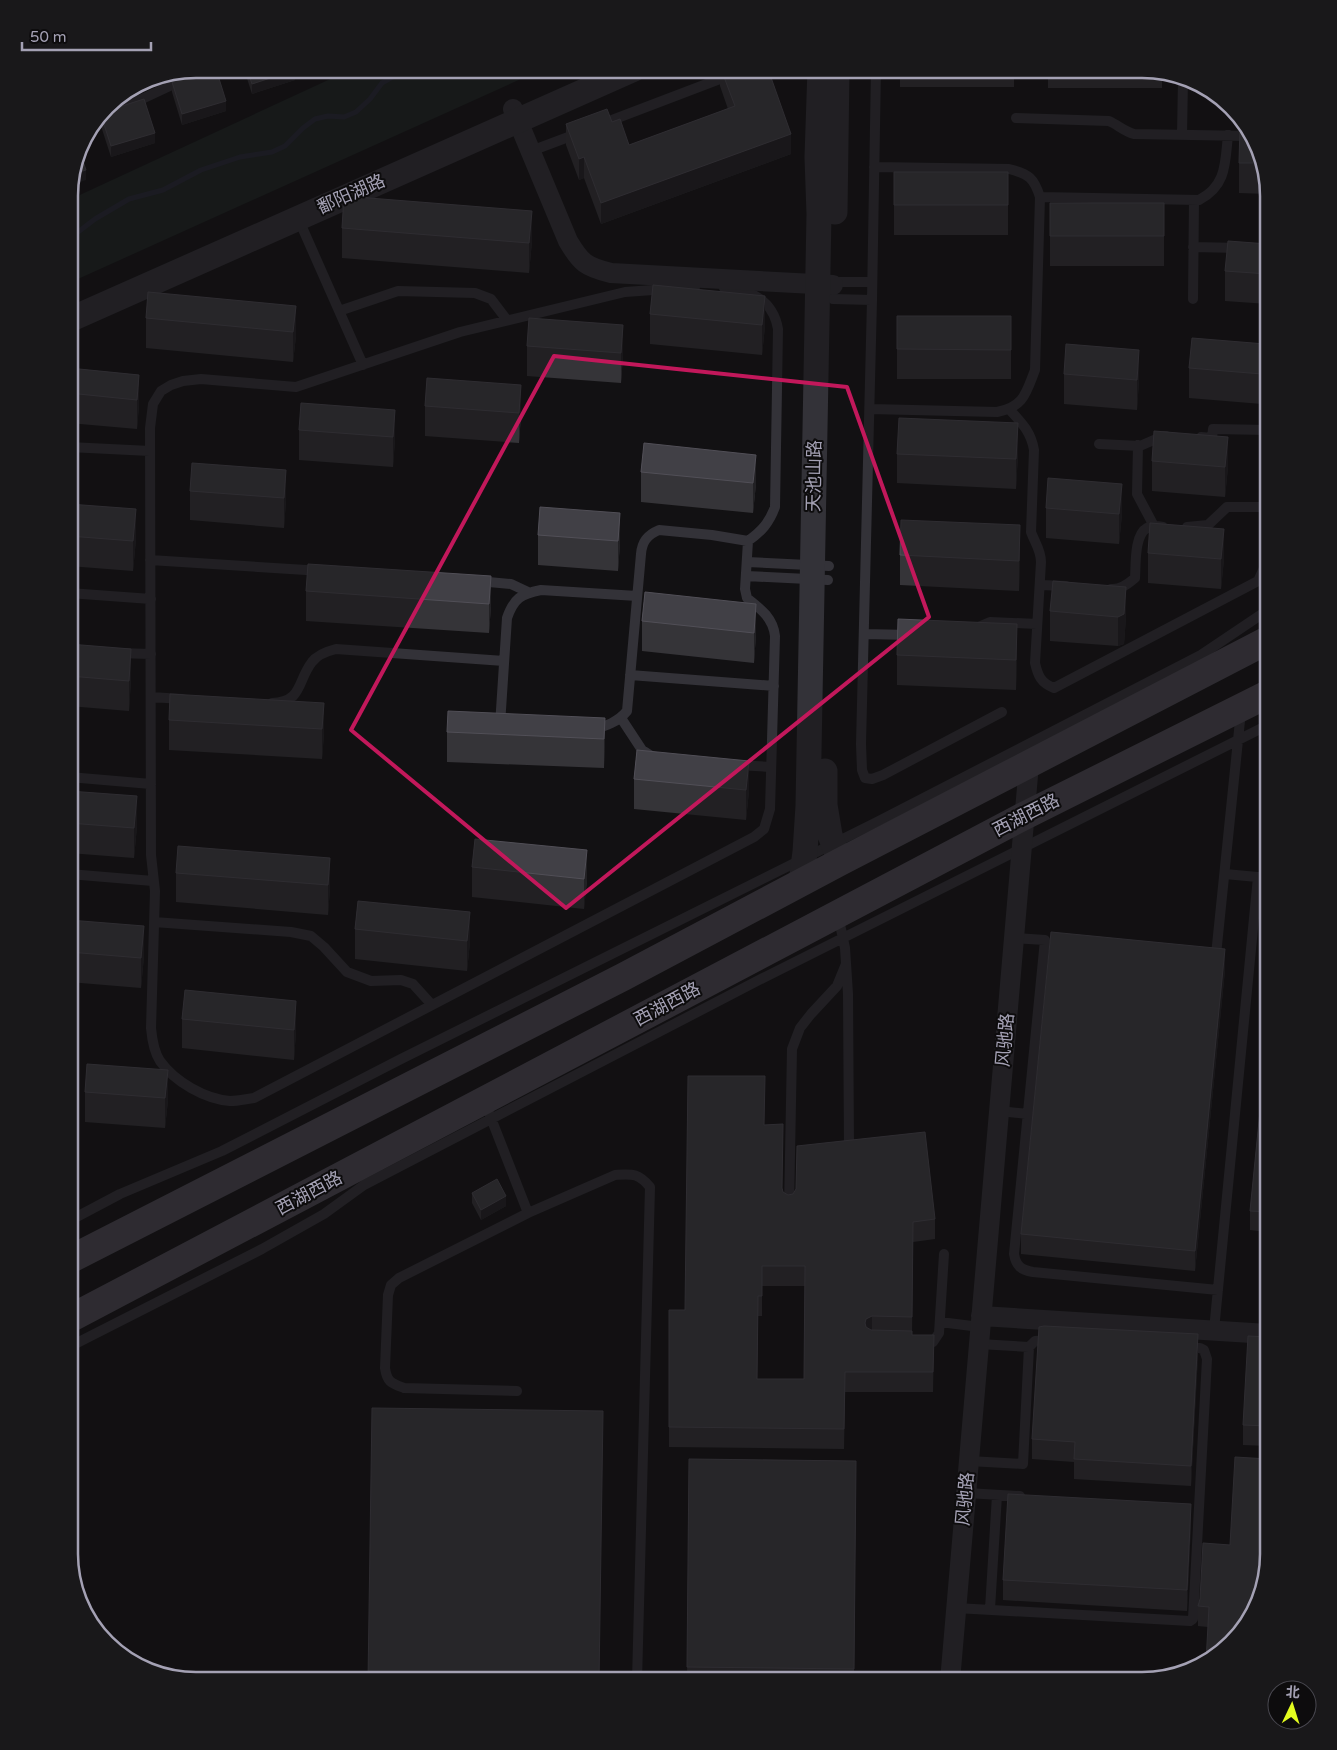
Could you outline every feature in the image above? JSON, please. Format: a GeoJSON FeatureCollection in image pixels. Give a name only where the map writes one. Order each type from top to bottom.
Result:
{"type":"FeatureCollection","features":[{"type":"Feature","properties":{"kind":"main road"},"geometry":{"type":"LineString","coordinates":[[78,1255],[623,976],[802,870],[1029,764],[1260,644]]}},
{"type":"Feature","properties":{"kind":"main road","name":"西湖西路"},"geometry":{"type":"LineString","coordinates":[[78,1314],[487,1110],[840,926],[1024,816],[1260,698]]}},
{"type":"Feature","properties":{"kind":"street","name":"鄱阳湖路"},"geometry":{"type":"LineString","coordinates":[[78,316],[296,213],[515,114],[585,78]]}},
{"type":"Feature","properties":{"kind":"street","name":"鄱阳湖路"},"geometry":{"type":"LineString","coordinates":[[515,114],[610,78]]}},
{"type":"Feature","properties":{"kind":"street","name":"天池山路"},"geometry":{"type":"LineString","coordinates":[[820,78],[817,156],[819,214],[829,288]]}},
{"type":"Feature","properties":{"kind":"street","name":"天池山路"},"geometry":{"type":"LineString","coordinates":[[802,870],[808,806],[820,573],[838,78]]}},
{"type":"Feature","properties":{"kind":"street"},"geometry":{"type":"LineString","coordinates":[[515,114],[568,241],[585,264],[611,273],[829,288]]}},
{"type":"Feature","properties":{"kind":"street","name":"鄱阳湖路"},"geometry":{"type":"LineString","coordinates":[[78,301],[296,213]]}},
{"type":"Feature","properties":{"kind":"street","name":"天池山路"},"geometry":{"type":"LineString","coordinates":[[820,573],[825,805],[830,835],[837,853]]}},
{"type":"Feature","properties":{"kind":"street","name":"风驰路"},"geometry":{"type":"LineString","coordinates":[[951,1672],[1029,764]]}},
{"type":"Feature","properties":{"kind":"street"},"geometry":{"type":"LineString","coordinates":[[980,1329],[1214,1330],[1260,1333]]}},
{"type":"Feature","properties":{"kind":"lane"},"geometry":{"type":"LineString","coordinates":[[531,152],[722,78]]}},
{"type":"Feature","properties":{"kind":"lane"},"geometry":{"type":"LineString","coordinates":[[876,78],[862,762],[865,778],[872,779],[883,775],[1002,712]]}},
{"type":"Feature","properties":{"kind":"lane"},"geometry":{"type":"LineString","coordinates":[[113,112],[185,79]]}},
{"type":"Feature","properties":{"kind":"lane"},"geometry":{"type":"LineString","coordinates":[[1182,135],[1183,85]]}},
{"type":"Feature","properties":{"kind":"lane"},"geometry":{"type":"LineString","coordinates":[[1016,118],[1109,121],[1116,124],[1124,132],[1134,134],[1243,136]]}},
{"type":"Feature","properties":{"kind":"lane"},"geometry":{"type":"LineString","coordinates":[[1040,197],[1199,200],[1210,195],[1221,179],[1228,135]]}},
{"type":"Feature","properties":{"kind":"lane"},"geometry":{"type":"LineString","coordinates":[[870,409],[997,412],[1010,410],[1019,403],[1026,393],[1035,370],[1040,197],[1035,183],[1028,176],[1009,169],[874,167]]}},
{"type":"Feature","properties":{"kind":"lane"},"geometry":{"type":"LineString","coordinates":[[1192,298],[1194,200]]}},
{"type":"Feature","properties":{"kind":"lane"},"geometry":{"type":"LineString","coordinates":[[296,213],[363,365]]}},
{"type":"Feature","properties":{"kind":"lane"},"geometry":{"type":"LineString","coordinates":[[1193,247],[1250,248]]}},
{"type":"Feature","properties":{"kind":"lane"},"geometry":{"type":"LineString","coordinates":[[829,288],[872,282]]}},
{"type":"Feature","properties":{"kind":"lane"},"geometry":{"type":"LineString","coordinates":[[582,730],[603,727],[621,718],[627,711],[642,544],[645,538],[659,530],[712,535],[748,541],[762,531],[770,521],[775,507],[778,329],[777,320],[765,301],[733,289],[688,286],[625,292],[460,332],[296,387],[201,379],[170,385],[161,391],[153,404],[150,428],[151,855],[154,922],[149,936],[152,1042],[160,1061],[173,1075],[190,1087],[210,1096],[229,1101],[254,1098],[754,837],[764,829],[770,809],[774,628],[764,611],[747,598],[748,541]]}},
{"type":"Feature","properties":{"kind":"lane"},"geometry":{"type":"LineString","coordinates":[[829,288],[872,300]]}},
{"type":"Feature","properties":{"kind":"lane"},"geometry":{"type":"LineString","coordinates":[[339,311],[398,291],[475,293],[491,299],[507,320]]}},
{"type":"Feature","properties":{"kind":"lane"},"geometry":{"type":"LineString","coordinates":[[1010,410],[1026,427],[1033,445],[1031,532],[1041,552],[1035,663],[1038,676],[1046,684],[1054,688],[1258,581],[1260,577]]}},
{"type":"Feature","properties":{"kind":"lane"},"geometry":{"type":"LineString","coordinates":[[1194,437],[1212,438],[1213,429],[1260,430]]}},
{"type":"Feature","properties":{"kind":"lane"},"geometry":{"type":"LineString","coordinates":[[1099,444],[1138,446],[1163,436],[1174,437]]}},
{"type":"Feature","properties":{"kind":"lane"},"geometry":{"type":"LineString","coordinates":[[1138,446],[1136,494],[1154,526]]}},
{"type":"Feature","properties":{"kind":"lane"},"geometry":{"type":"LineString","coordinates":[[78,447],[150,451]]}},
{"type":"Feature","properties":{"kind":"lane"},"geometry":{"type":"LineString","coordinates":[[1096,588],[1115,590],[1127,585],[1135,578],[1136,550],[1142,531],[1148,526],[1208,525],[1228,507],[1260,507]]}},
{"type":"Feature","properties":{"kind":"lane"},"geometry":{"type":"LineString","coordinates":[[150,560],[335,572]]}},
{"type":"Feature","properties":{"kind":"lane"},"geometry":{"type":"LineString","coordinates":[[747,562],[820,573]]}},
{"type":"Feature","properties":{"kind":"lane"},"geometry":{"type":"LineString","coordinates":[[746,576],[820,573]]}},
{"type":"Feature","properties":{"kind":"lane"},"geometry":{"type":"LineString","coordinates":[[472,581],[511,584],[528,592]]}},
{"type":"Feature","properties":{"kind":"lane"},"geometry":{"type":"LineString","coordinates":[[1040,585],[1078,587]]}},
{"type":"Feature","properties":{"kind":"lane"},"geometry":{"type":"LineString","coordinates":[[501,726],[507,618],[511,606],[519,597],[528,592],[541,590],[637,596]]}},
{"type":"Feature","properties":{"kind":"lane"},"geometry":{"type":"LineString","coordinates":[[78,594],[150,599]]}},
{"type":"Feature","properties":{"kind":"lane"},"geometry":{"type":"LineString","coordinates":[[837,853],[1201,655],[1260,615]]}},
{"type":"Feature","properties":{"kind":"lane"},"geometry":{"type":"LineString","coordinates":[[968,632],[990,622],[1037,624]]}},
{"type":"Feature","properties":{"kind":"lane"},"geometry":{"type":"LineString","coordinates":[[864,634],[922,635]]}},
{"type":"Feature","properties":{"kind":"lane"},"geometry":{"type":"LineString","coordinates":[[260,703],[284,702],[291,698],[298,691],[312,661],[336,649],[504,661]]}},
{"type":"Feature","properties":{"kind":"lane"},"geometry":{"type":"LineString","coordinates":[[105,653],[151,654]]}},
{"type":"Feature","properties":{"kind":"lane"},"geometry":{"type":"LineString","coordinates":[[630,675],[774,686]]}},
{"type":"Feature","properties":{"kind":"lane"},"geometry":{"type":"LineString","coordinates":[[151,697],[190,699]]}},
{"type":"Feature","properties":{"kind":"lane"},"geometry":{"type":"LineString","coordinates":[[1197,954],[1216,955],[1242,708]]}},
{"type":"Feature","properties":{"kind":"lane"},"geometry":{"type":"LineString","coordinates":[[621,718],[642,750],[653,758],[660,759]]}},
{"type":"Feature","properties":{"kind":"lane"},"geometry":{"type":"LineString","coordinates":[[849,1146],[848,994],[846,964],[840,926],[1021,849],[1260,729]]}},
{"type":"Feature","properties":{"kind":"lane"},"geometry":{"type":"LineString","coordinates":[[724,764],[771,767]]}},
{"type":"Feature","properties":{"kind":"lane"},"geometry":{"type":"LineString","coordinates":[[78,778],[151,784]]}},
{"type":"Feature","properties":{"kind":"lane"},"geometry":{"type":"LineString","coordinates":[[78,1216],[128,1190],[222,1151],[401,1059],[802,870]]}},
{"type":"Feature","properties":{"kind":"lane"},"geometry":{"type":"LineString","coordinates":[[1224,874],[1260,878]]}},
{"type":"Feature","properties":{"kind":"lane"},"geometry":{"type":"LineString","coordinates":[[78,875],[153,881]]}},
{"type":"Feature","properties":{"kind":"lane"},"geometry":{"type":"LineString","coordinates":[[1214,1330],[1260,905]]}},
{"type":"Feature","properties":{"kind":"lane"},"geometry":{"type":"LineString","coordinates":[[154,922],[292,932],[310,936],[324,947],[347,972],[371,981],[401,980],[413,984],[432,1005]]}},
{"type":"Feature","properties":{"kind":"lane"},"geometry":{"type":"LineString","coordinates":[[1014,938],[1050,941],[1028,1114],[1014,1254],[1015,1262],[1019,1267],[1033,1272],[1218,1290]]}},
{"type":"Feature","properties":{"kind":"lane"},"geometry":{"type":"LineString","coordinates":[[789,1208],[792,1050],[800,1028],[810,1014],[837,986],[846,964]]}},
{"type":"Feature","properties":{"kind":"lane"},"geometry":{"type":"LineString","coordinates":[[78,1342],[262,1249],[324,1214],[364,1185],[487,1110],[528,1213]]}},
{"type":"Feature","properties":{"kind":"lane"},"geometry":{"type":"LineString","coordinates":[[999,1111],[1028,1114]]}},
{"type":"Feature","properties":{"kind":"lane"},"geometry":{"type":"LineString","coordinates":[[517,1391],[404,1388],[392,1384],[386,1378],[385,1368],[386,1307],[391,1285],[399,1278],[528,1213],[616,1175],[630,1174],[642,1177],[650,1187],[637,1672]]}},
{"type":"Feature","properties":{"kind":"lane"},"geometry":{"type":"LineString","coordinates":[[908,1344],[933,1342],[939,1333],[944,1254]]}},
{"type":"Feature","properties":{"kind":"lane"},"geometry":{"type":"LineString","coordinates":[[940,1322],[980,1329],[1029,1348]]}},
{"type":"Feature","properties":{"kind":"lane"},"geometry":{"type":"LineString","coordinates":[[969,1461],[1023,1464],[1029,1348],[1035,1341],[1039,1340],[1062,1340]]}},
{"type":"Feature","properties":{"kind":"lane"},"geometry":{"type":"LineString","coordinates":[[956,1608],[1190,1621],[1193,1619],[1193,1506],[1206,1355],[1204,1350],[1200,1348],[1170,1347]]}},
{"type":"Feature","properties":{"kind":"lane"},"geometry":{"type":"LineString","coordinates":[[966,1494],[1035,1497]]}},
{"type":"Feature","properties":{"kind":"lane"},"geometry":{"type":"LineString","coordinates":[[990,1610],[997,1495]]}},
{"type":"Feature","properties":{"kind":"highlighted area"},"geometry":{"type":"Polygon","coordinates":[[[554,356],[847,387],[929,617],[566,908],[351,730],[554,356]]]}},
{"type":"Feature","properties":{"kind":"shaded area"},"geometry":{"type":"Polygon","coordinates":[[[333,78],[523,78],[78,279],[78,196],[333,78]]]}},
{"type":"Feature","properties":{"kind":"building"},"geometry":{"type":"Polygon","coordinates":[[[219,78],[226,101],[182,114],[172,82],[181,79],[219,78]]]}},
{"type":"Feature","properties":{"kind":"building"},"geometry":{"type":"Polygon","coordinates":[[[250,78],[270,78],[252,84],[250,78]]]}},
{"type":"Feature","properties":{"kind":"building"},"geometry":{"type":"Polygon","coordinates":[[[724,78],[771,78],[791,134],[601,203],[584,157],[579,159],[566,124],[607,109],[612,122],[620,119],[629,145],[735,106],[724,78]]]}},
{"type":"Feature","properties":{"kind":"building"},"geometry":{"type":"Polygon","coordinates":[[[144,99],[155,133],[111,146],[103,122],[119,107],[144,99]]]}},
{"type":"Feature","properties":{"kind":"building"},"geometry":{"type":"Polygon","coordinates":[[[1240,130],[1254,163],[1239,163],[1240,130]]]}},
{"type":"Feature","properties":{"kind":"building"},"geometry":{"type":"Polygon","coordinates":[[[83,161],[86,170],[81,172],[83,161]]]}},
{"type":"Feature","properties":{"kind":"building"},"geometry":{"type":"Polygon","coordinates":[[[894,172],[1008,172],[1008,205],[894,205],[894,172]]]}},
{"type":"Feature","properties":{"kind":"building"},"geometry":{"type":"Polygon","coordinates":[[[344,196],[532,211],[529,243],[342,228],[344,196]]]}},
{"type":"Feature","properties":{"kind":"building"},"geometry":{"type":"Polygon","coordinates":[[[1050,203],[1164,203],[1164,236],[1050,236],[1050,203]]]}},
{"type":"Feature","properties":{"kind":"building"},"geometry":{"type":"Polygon","coordinates":[[[1228,241],[1260,243],[1260,273],[1225,271],[1228,241]]]}},
{"type":"Feature","properties":{"kind":"building"},"geometry":{"type":"Polygon","coordinates":[[[653,285],[765,296],[762,325],[650,314],[653,285]]]}},
{"type":"Feature","properties":{"kind":"building"},"geometry":{"type":"Polygon","coordinates":[[[148,292],[296,306],[293,332],[146,318],[148,292]]]}},
{"type":"Feature","properties":{"kind":"building"},"geometry":{"type":"Polygon","coordinates":[[[897,316],[1011,316],[1011,350],[897,349],[897,316]]]}},
{"type":"Feature","properties":{"kind":"building"},"geometry":{"type":"Polygon","coordinates":[[[529,318],[623,325],[621,353],[527,346],[529,318]]]}},
{"type":"Feature","properties":{"kind":"building"},"geometry":{"type":"Polygon","coordinates":[[[1192,338],[1260,344],[1260,374],[1189,368],[1192,338]]]}},
{"type":"Feature","properties":{"kind":"building"},"geometry":{"type":"Polygon","coordinates":[[[1066,344],[1139,350],[1137,380],[1064,374],[1066,344]]]}},
{"type":"Feature","properties":{"kind":"building"},"geometry":{"type":"Polygon","coordinates":[[[78,369],[139,375],[137,400],[78,394],[78,369]]]}},
{"type":"Feature","properties":{"kind":"building"},"geometry":{"type":"Polygon","coordinates":[[[427,378],[521,385],[519,413],[425,406],[427,378]]]}},
{"type":"Feature","properties":{"kind":"building"},"geometry":{"type":"Polygon","coordinates":[[[301,403],[395,410],[393,437],[299,430],[301,403]]]}},
{"type":"Feature","properties":{"kind":"building"},"geometry":{"type":"Polygon","coordinates":[[[899,418],[1018,423],[1016,459],[897,454],[899,418]]]}},
{"type":"Feature","properties":{"kind":"building"},"geometry":{"type":"Polygon","coordinates":[[[1154,431],[1228,437],[1225,467],[1152,461],[1154,431]]]}},
{"type":"Feature","properties":{"kind":"building"},"geometry":{"type":"Polygon","coordinates":[[[644,443],[756,455],[753,483],[641,472],[644,443]]]}},
{"type":"Feature","properties":{"kind":"building"},"geometry":{"type":"Polygon","coordinates":[[[192,463],[286,470],[284,498],[190,491],[192,463]]]}},
{"type":"Feature","properties":{"kind":"building"},"geometry":{"type":"Polygon","coordinates":[[[1048,478],[1122,484],[1119,514],[1046,508],[1048,478]]]}},
{"type":"Feature","properties":{"kind":"building"},"geometry":{"type":"Polygon","coordinates":[[[78,505],[136,509],[133,541],[78,537],[78,505]]]}},
{"type":"Feature","properties":{"kind":"building"},"geometry":{"type":"Polygon","coordinates":[[[540,507],[620,513],[618,541],[538,535],[540,507]]]}},
{"type":"Feature","properties":{"kind":"building"},"geometry":{"type":"Polygon","coordinates":[[[901,520],[1020,525],[1019,561],[900,555],[901,520]]]}},
{"type":"Feature","properties":{"kind":"building"},"geometry":{"type":"Polygon","coordinates":[[[1150,523],[1224,529],[1221,559],[1148,553],[1150,523]]]}},
{"type":"Feature","properties":{"kind":"building"},"geometry":{"type":"Polygon","coordinates":[[[308,564],[491,576],[489,604],[306,591],[308,564]]]}},
{"type":"Feature","properties":{"kind":"building"},"geometry":{"type":"Polygon","coordinates":[[[1053,581],[1126,587],[1124,614],[1118,617],[1050,611],[1053,581]]]}},
{"type":"Feature","properties":{"kind":"building"},"geometry":{"type":"Polygon","coordinates":[[[645,592],[756,604],[754,633],[642,621],[645,592]]]}},
{"type":"Feature","properties":{"kind":"building"},"geometry":{"type":"Polygon","coordinates":[[[898,619],[1017,624],[1016,660],[897,655],[898,619]]]}},
{"type":"Feature","properties":{"kind":"building"},"geometry":{"type":"Polygon","coordinates":[[[78,645],[131,649],[129,681],[78,677],[78,645]]]}},
{"type":"Feature","properties":{"kind":"building"},"geometry":{"type":"Polygon","coordinates":[[[170,694],[324,703],[322,729],[169,720],[170,694]]]}},
{"type":"Feature","properties":{"kind":"building"},"geometry":{"type":"Polygon","coordinates":[[[448,711],[605,718],[604,739],[447,732],[448,711]]]}},
{"type":"Feature","properties":{"kind":"building"},"geometry":{"type":"Polygon","coordinates":[[[637,750],[749,761],[746,790],[634,779],[637,750]]]}},
{"type":"Feature","properties":{"kind":"building"},"geometry":{"type":"Polygon","coordinates":[[[78,792],[137,796],[134,828],[78,824],[78,792]]]}},
{"type":"Feature","properties":{"kind":"building"},"geometry":{"type":"Polygon","coordinates":[[[475,839],[587,850],[584,879],[472,867],[475,839]]]}},
{"type":"Feature","properties":{"kind":"building"},"geometry":{"type":"Polygon","coordinates":[[[178,846],[330,858],[328,885],[176,873],[178,846]]]}},
{"type":"Feature","properties":{"kind":"building"},"geometry":{"type":"Polygon","coordinates":[[[358,901],[470,912],[467,941],[355,929],[358,901]]]}},
{"type":"Feature","properties":{"kind":"building"},"geometry":{"type":"Polygon","coordinates":[[[78,921],[144,926],[141,958],[78,953],[78,921]]]}},
{"type":"Feature","properties":{"kind":"building"},"geometry":{"type":"Polygon","coordinates":[[[1051,932],[1225,949],[1195,1251],[1021,1234],[1051,932]]]}},
{"type":"Feature","properties":{"kind":"building"},"geometry":{"type":"Polygon","coordinates":[[[185,990],[296,1001],[294,1030],[182,1019],[185,990]]]}},
{"type":"Feature","properties":{"kind":"building"},"geometry":{"type":"Polygon","coordinates":[[[87,1064],[168,1070],[165,1098],[85,1092],[87,1064]]]}},
{"type":"Feature","properties":{"kind":"building"},"geometry":{"type":"Polygon","coordinates":[[[688,1076],[765,1076],[764,1125],[783,1124],[782,1188],[783,1192],[788,1195],[793,1194],[796,1189],[797,1146],[925,1132],[935,1219],[913,1222],[912,1317],[872,1316],[866,1319],[865,1323],[866,1327],[871,1330],[912,1331],[912,1335],[934,1335],[933,1372],[845,1372],[844,1429],[669,1427],[669,1310],[685,1310],[688,1076]],[[762,1266],[762,1296],[758,1296],[757,1379],[804,1379],[805,1266],[762,1266]]]}},
{"type":"Feature","properties":{"kind":"building"},"geometry":{"type":"Polygon","coordinates":[[[1260,1111],[1260,1212],[1250,1211],[1260,1111]]]}},
{"type":"Feature","properties":{"kind":"building"},"geometry":{"type":"Polygon","coordinates":[[[497,1179],[506,1196],[481,1210],[472,1193],[497,1179]]]}},
{"type":"Feature","properties":{"kind":"building"},"geometry":{"type":"Polygon","coordinates":[[[1039,1327],[1198,1334],[1191,1466],[1074,1459],[1075,1442],[1032,1439],[1039,1327]]]}},
{"type":"Feature","properties":{"kind":"building"},"geometry":{"type":"Polygon","coordinates":[[[1248,1336],[1260,1337],[1260,1426],[1243,1425],[1248,1336]]]}},
{"type":"Feature","properties":{"kind":"building"},"geometry":{"type":"Polygon","coordinates":[[[372,1408],[603,1411],[599,1672],[368,1672],[372,1408]]]}},
{"type":"Feature","properties":{"kind":"building"},"geometry":{"type":"Polygon","coordinates":[[[1235,1457],[1260,1459],[1260,1554],[1251,1600],[1240,1620],[1230,1632],[1206,1653],[1209,1607],[1198,1606],[1203,1543],[1230,1545],[1235,1457]]]}},
{"type":"Feature","properties":{"kind":"building"},"geometry":{"type":"Polygon","coordinates":[[[689,1459],[856,1461],[854,1669],[687,1667],[689,1459]]]}},
{"type":"Feature","properties":{"kind":"building"},"geometry":{"type":"Polygon","coordinates":[[[1008,1494],[1191,1504],[1187,1590],[1003,1580],[1008,1494]]]}},
{"type":"Feature","properties":{"kind":"waterway"},"geometry":{"type":"LineString","coordinates":[[78,232],[95,219],[129,199],[163,190],[201,170],[240,157],[272,152],[285,146],[315,119],[328,116],[344,117],[356,112],[370,99],[382,83],[391,78]]}}]}
